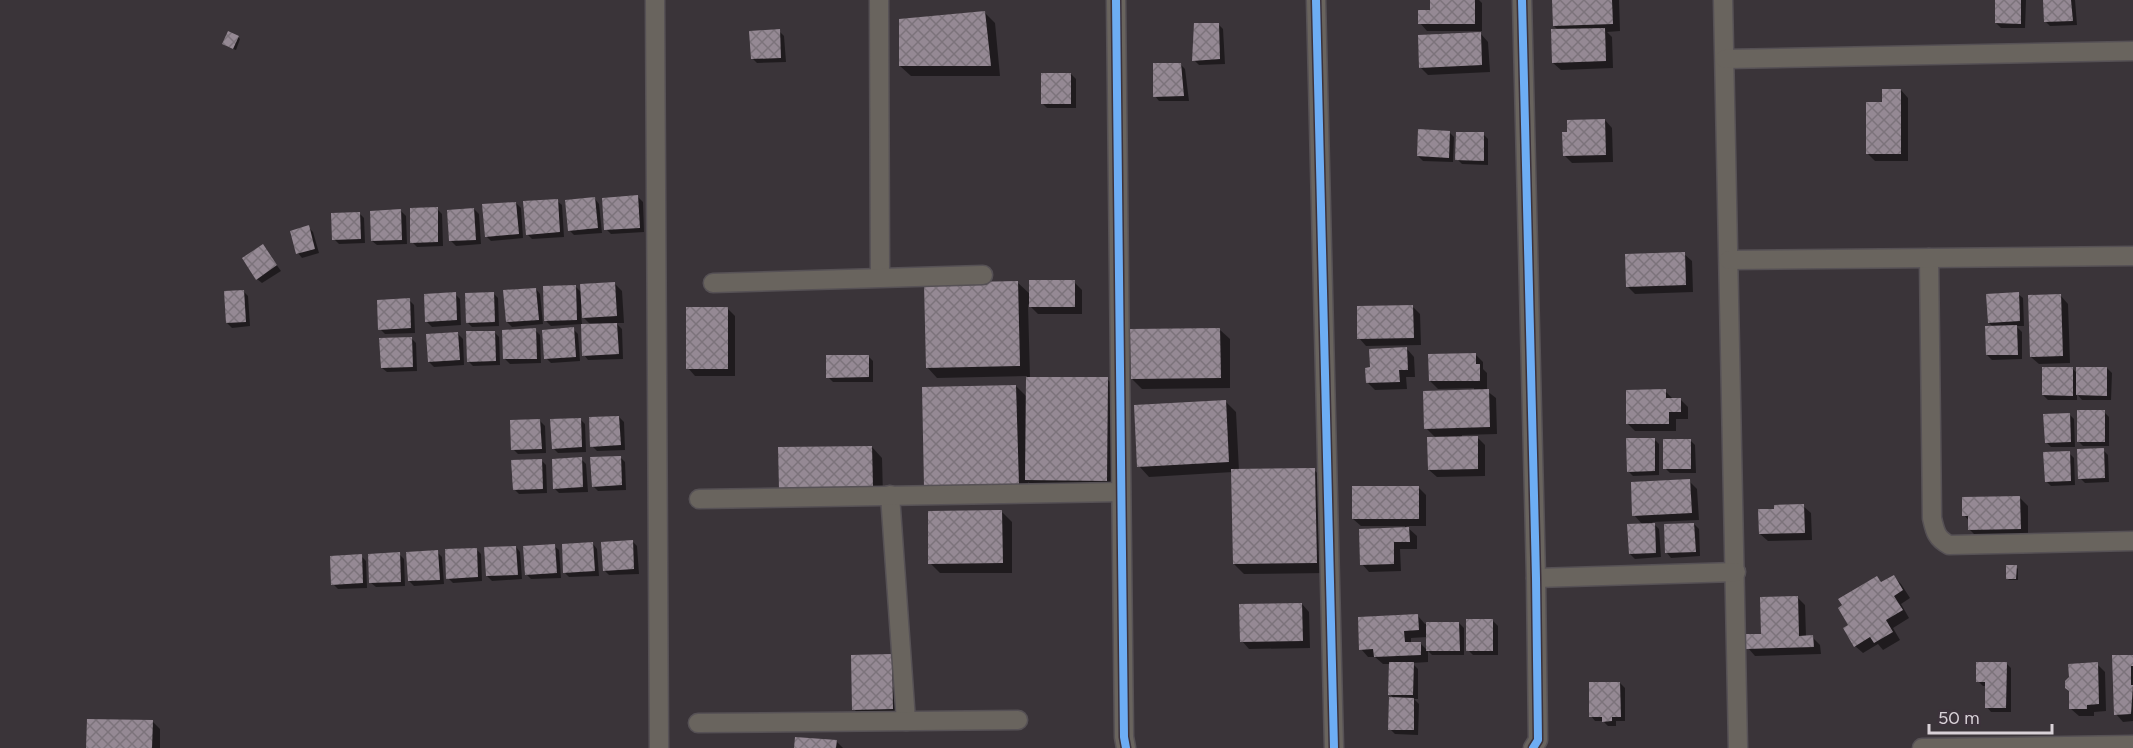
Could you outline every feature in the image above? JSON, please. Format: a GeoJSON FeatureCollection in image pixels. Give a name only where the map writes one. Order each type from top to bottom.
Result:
{"type":"FeatureCollection","features":[{"type":"Feature","properties":{"kind":"street"},"geometry":{"type":"LineString","coordinates":[[655,0],[659,748]]}},
{"type":"Feature","properties":{"kind":"street"},"geometry":{"type":"LineString","coordinates":[[879,0],[880,276]]}},
{"type":"Feature","properties":{"kind":"street"},"geometry":{"type":"LineString","coordinates":[[1116,0],[1124,736],[1126,748]]}},
{"type":"Feature","properties":{"kind":"street"},"geometry":{"type":"LineString","coordinates":[[1316,0],[1334,748]]}},
{"type":"Feature","properties":{"kind":"street"},"geometry":{"type":"LineString","coordinates":[[1522,0],[1536,578],[1538,740],[1533,748]]}},
{"type":"Feature","properties":{"kind":"street"},"geometry":{"type":"LineString","coordinates":[[1723,0],[1738,748]]}},
{"type":"Feature","properties":{"kind":"street"},"geometry":{"type":"LineString","coordinates":[[1725,59],[2133,51]]}},
{"type":"Feature","properties":{"kind":"street"},"geometry":{"type":"LineString","coordinates":[[1729,260],[2133,256]]}},
{"type":"Feature","properties":{"kind":"street"},"geometry":{"type":"LineString","coordinates":[[1929,258],[1932,518],[1940,540],[1949,544],[2133,541]]}},
{"type":"Feature","properties":{"kind":"street"},"geometry":{"type":"LineString","coordinates":[[713,283],[880,276],[983,275]]}},
{"type":"Feature","properties":{"kind":"street"},"geometry":{"type":"LineString","coordinates":[[699,499],[1121,492]]}},
{"type":"Feature","properties":{"kind":"street"},"geometry":{"type":"LineString","coordinates":[[890,495],[906,721]]}},
{"type":"Feature","properties":{"kind":"street"},"geometry":{"type":"LineString","coordinates":[[1536,578],[1736,572]]}},
{"type":"Feature","properties":{"kind":"street"},"geometry":{"type":"LineString","coordinates":[[698,723],[1018,720]]}},
{"type":"Feature","properties":{"kind":"street"},"geometry":{"type":"LineString","coordinates":[[1922,748],[2133,745]]}},
{"type":"Feature","properties":{"kind":"building"},"geometry":{"type":"Polygon","coordinates":[[[1430,0],[1475,0],[1475,24],[1418,24],[1418,10],[1430,10],[1430,0]]]}},
{"type":"Feature","properties":{"kind":"building"},"geometry":{"type":"Polygon","coordinates":[[[1552,0],[1612,0],[1613,24],[1553,26],[1552,0]]]}},
{"type":"Feature","properties":{"kind":"building"},"geometry":{"type":"Polygon","coordinates":[[[1995,0],[2021,0],[2021,24],[1995,23],[1995,0]]]}},
{"type":"Feature","properties":{"kind":"building"},"geometry":{"type":"Polygon","coordinates":[[[2043,0],[2071,0],[2073,21],[2044,22],[2043,0]]]}},
{"type":"Feature","properties":{"kind":"building"},"geometry":{"type":"Polygon","coordinates":[[[985,11],[991,66],[899,66],[899,19],[985,11]]]}},
{"type":"Feature","properties":{"kind":"building"},"geometry":{"type":"Polygon","coordinates":[[[1194,23],[1219,23],[1220,59],[1192,61],[1194,23]]]}},
{"type":"Feature","properties":{"kind":"building"},"geometry":{"type":"Polygon","coordinates":[[[1605,28],[1606,61],[1552,63],[1551,29],[1605,28]]]}},
{"type":"Feature","properties":{"kind":"building"},"geometry":{"type":"Polygon","coordinates":[[[780,29],[781,58],[751,59],[749,31],[780,29]]]}},
{"type":"Feature","properties":{"kind":"building"},"geometry":{"type":"Polygon","coordinates":[[[228,31],[239,36],[233,49],[222,44],[228,31]]]}},
{"type":"Feature","properties":{"kind":"building"},"geometry":{"type":"Polygon","coordinates":[[[1481,32],[1482,65],[1419,68],[1418,35],[1481,32]]]}},
{"type":"Feature","properties":{"kind":"building"},"geometry":{"type":"Polygon","coordinates":[[[1153,63],[1181,63],[1184,96],[1153,97],[1153,63]]]}},
{"type":"Feature","properties":{"kind":"building"},"geometry":{"type":"Polygon","coordinates":[[[1041,73],[1071,73],[1071,104],[1041,104],[1041,73]]]}},
{"type":"Feature","properties":{"kind":"building"},"geometry":{"type":"Polygon","coordinates":[[[1882,89],[1901,89],[1901,154],[1866,154],[1866,102],[1882,102],[1882,89]]]}},
{"type":"Feature","properties":{"kind":"building"},"geometry":{"type":"Polygon","coordinates":[[[1605,119],[1606,155],[1563,156],[1562,132],[1567,132],[1567,120],[1605,119]]]}},
{"type":"Feature","properties":{"kind":"building"},"geometry":{"type":"Polygon","coordinates":[[[1418,129],[1450,131],[1449,158],[1417,156],[1418,129]]]}},
{"type":"Feature","properties":{"kind":"building"},"geometry":{"type":"Polygon","coordinates":[[[1456,132],[1484,132],[1484,161],[1455,160],[1456,132]]]}},
{"type":"Feature","properties":{"kind":"building"},"geometry":{"type":"Polygon","coordinates":[[[638,195],[640,228],[604,230],[602,198],[638,195]]]}},
{"type":"Feature","properties":{"kind":"building"},"geometry":{"type":"Polygon","coordinates":[[[595,197],[598,228],[568,231],[565,200],[595,197]]]}},
{"type":"Feature","properties":{"kind":"building"},"geometry":{"type":"Polygon","coordinates":[[[558,199],[560,232],[526,235],[523,201],[558,199]]]}},
{"type":"Feature","properties":{"kind":"building"},"geometry":{"type":"Polygon","coordinates":[[[516,202],[519,234],[485,237],[482,204],[516,202]]]}},
{"type":"Feature","properties":{"kind":"building"},"geometry":{"type":"Polygon","coordinates":[[[438,207],[438,242],[410,243],[410,208],[438,207]]]}},
{"type":"Feature","properties":{"kind":"building"},"geometry":{"type":"Polygon","coordinates":[[[474,208],[476,240],[449,241],[447,210],[474,208]]]}},
{"type":"Feature","properties":{"kind":"building"},"geometry":{"type":"Polygon","coordinates":[[[401,209],[402,240],[371,241],[370,211],[401,209]]]}},
{"type":"Feature","properties":{"kind":"building"},"geometry":{"type":"Polygon","coordinates":[[[360,212],[361,239],[332,240],[331,213],[360,212]]]}},
{"type":"Feature","properties":{"kind":"building"},"geometry":{"type":"Polygon","coordinates":[[[309,225],[315,249],[296,254],[290,231],[309,225]]]}},
{"type":"Feature","properties":{"kind":"building"},"geometry":{"type":"Polygon","coordinates":[[[263,244],[277,265],[256,280],[242,258],[263,244]]]}},
{"type":"Feature","properties":{"kind":"building"},"geometry":{"type":"Polygon","coordinates":[[[1685,252],[1686,285],[1626,287],[1625,254],[1685,252]]]}},
{"type":"Feature","properties":{"kind":"building"},"geometry":{"type":"Polygon","coordinates":[[[1029,280],[1075,280],[1075,307],[1029,307],[1029,280]]]}},
{"type":"Feature","properties":{"kind":"building"},"geometry":{"type":"Polygon","coordinates":[[[1018,281],[1020,366],[926,368],[924,283],[1018,281]]]}},
{"type":"Feature","properties":{"kind":"building"},"geometry":{"type":"Polygon","coordinates":[[[615,282],[617,316],[582,318],[580,284],[615,282]]]}},
{"type":"Feature","properties":{"kind":"building"},"geometry":{"type":"Polygon","coordinates":[[[576,285],[577,320],[544,321],[543,286],[576,285]]]}},
{"type":"Feature","properties":{"kind":"building"},"geometry":{"type":"Polygon","coordinates":[[[536,288],[539,320],[506,322],[503,290],[536,288]]]}},
{"type":"Feature","properties":{"kind":"building"},"geometry":{"type":"Polygon","coordinates":[[[244,290],[246,322],[226,323],[224,291],[244,290]]]}},
{"type":"Feature","properties":{"kind":"building"},"geometry":{"type":"Polygon","coordinates":[[[456,292],[457,320],[425,322],[424,294],[456,292]]]}},
{"type":"Feature","properties":{"kind":"building"},"geometry":{"type":"Polygon","coordinates":[[[494,292],[495,322],[466,323],[465,293],[494,292]]]}},
{"type":"Feature","properties":{"kind":"building"},"geometry":{"type":"Polygon","coordinates":[[[2019,292],[2020,321],[1988,323],[1986,294],[2019,292]]]}},
{"type":"Feature","properties":{"kind":"building"},"geometry":{"type":"Polygon","coordinates":[[[2061,294],[2063,356],[2030,357],[2028,295],[2061,294]]]}},
{"type":"Feature","properties":{"kind":"building"},"geometry":{"type":"Polygon","coordinates":[[[410,298],[411,328],[378,330],[377,300],[410,298]]]}},
{"type":"Feature","properties":{"kind":"building"},"geometry":{"type":"Polygon","coordinates":[[[1413,305],[1414,338],[1357,339],[1357,306],[1413,305]]]}},
{"type":"Feature","properties":{"kind":"building"},"geometry":{"type":"Polygon","coordinates":[[[686,307],[728,307],[728,369],[686,369],[686,307]]]}},
{"type":"Feature","properties":{"kind":"building"},"geometry":{"type":"Polygon","coordinates":[[[617,323],[619,354],[582,356],[581,324],[617,323]]]}},
{"type":"Feature","properties":{"kind":"building"},"geometry":{"type":"Polygon","coordinates":[[[2017,325],[2018,355],[1986,355],[1985,326],[2017,325]]]}},
{"type":"Feature","properties":{"kind":"building"},"geometry":{"type":"Polygon","coordinates":[[[574,327],[576,357],[544,359],[542,330],[574,327]]]}},
{"type":"Feature","properties":{"kind":"building"},"geometry":{"type":"Polygon","coordinates":[[[536,328],[537,359],[503,359],[502,330],[536,328]]]}},
{"type":"Feature","properties":{"kind":"building"},"geometry":{"type":"Polygon","coordinates":[[[1220,328],[1221,378],[1131,379],[1130,329],[1220,328]]]}},
{"type":"Feature","properties":{"kind":"building"},"geometry":{"type":"Polygon","coordinates":[[[466,331],[495,331],[496,361],[467,362],[466,331]]]}},
{"type":"Feature","properties":{"kind":"building"},"geometry":{"type":"Polygon","coordinates":[[[458,332],[460,360],[428,362],[426,334],[458,332]]]}},
{"type":"Feature","properties":{"kind":"building"},"geometry":{"type":"Polygon","coordinates":[[[412,337],[413,367],[381,368],[379,338],[412,337]]]}},
{"type":"Feature","properties":{"kind":"building"},"geometry":{"type":"Polygon","coordinates":[[[1407,347],[1408,370],[1399,370],[1400,382],[1366,383],[1365,368],[1370,367],[1369,349],[1407,347]]]}},
{"type":"Feature","properties":{"kind":"building"},"geometry":{"type":"Polygon","coordinates":[[[1476,353],[1476,364],[1480,364],[1480,381],[1429,381],[1428,354],[1476,353]]]}},
{"type":"Feature","properties":{"kind":"building"},"geometry":{"type":"Polygon","coordinates":[[[826,355],[869,355],[869,377],[826,378],[826,355]]]}},
{"type":"Feature","properties":{"kind":"building"},"geometry":{"type":"Polygon","coordinates":[[[2042,367],[2073,367],[2073,396],[2042,395],[2042,367]]]}},
{"type":"Feature","properties":{"kind":"building"},"geometry":{"type":"Polygon","coordinates":[[[2076,367],[2107,367],[2107,396],[2076,395],[2076,367]]]}},
{"type":"Feature","properties":{"kind":"building"},"geometry":{"type":"Polygon","coordinates":[[[1026,377],[1108,377],[1107,481],[1025,480],[1026,377]]]}},
{"type":"Feature","properties":{"kind":"building"},"geometry":{"type":"Polygon","coordinates":[[[1016,385],[1019,485],[924,487],[922,387],[1016,385]]]}},
{"type":"Feature","properties":{"kind":"building"},"geometry":{"type":"Polygon","coordinates":[[[1489,389],[1490,427],[1424,429],[1423,391],[1489,389]]]}},
{"type":"Feature","properties":{"kind":"building"},"geometry":{"type":"Polygon","coordinates":[[[1666,389],[1666,398],[1681,398],[1681,412],[1669,412],[1669,424],[1626,424],[1626,390],[1666,389]]]}},
{"type":"Feature","properties":{"kind":"building"},"geometry":{"type":"Polygon","coordinates":[[[1226,400],[1229,462],[1137,467],[1134,405],[1226,400]]]}},
{"type":"Feature","properties":{"kind":"building"},"geometry":{"type":"Polygon","coordinates":[[[2077,410],[2105,410],[2105,442],[2077,442],[2077,410]]]}},
{"type":"Feature","properties":{"kind":"building"},"geometry":{"type":"Polygon","coordinates":[[[2070,413],[2071,442],[2045,443],[2043,414],[2070,413]]]}},
{"type":"Feature","properties":{"kind":"building"},"geometry":{"type":"Polygon","coordinates":[[[619,416],[621,445],[590,447],[589,417],[619,416]]]}},
{"type":"Feature","properties":{"kind":"building"},"geometry":{"type":"Polygon","coordinates":[[[581,418],[582,447],[552,449],[550,419],[581,418]]]}},
{"type":"Feature","properties":{"kind":"building"},"geometry":{"type":"Polygon","coordinates":[[[540,419],[542,449],[511,450],[510,420],[540,419]]]}},
{"type":"Feature","properties":{"kind":"building"},"geometry":{"type":"Polygon","coordinates":[[[1478,436],[1478,469],[1428,470],[1427,437],[1478,436]]]}},
{"type":"Feature","properties":{"kind":"building"},"geometry":{"type":"Polygon","coordinates":[[[1626,438],[1655,438],[1655,471],[1627,472],[1626,438]]]}},
{"type":"Feature","properties":{"kind":"building"},"geometry":{"type":"Polygon","coordinates":[[[1663,439],[1691,439],[1691,469],[1663,469],[1663,439]]]}},
{"type":"Feature","properties":{"kind":"building"},"geometry":{"type":"Polygon","coordinates":[[[872,446],[873,487],[779,489],[778,447],[872,446]]]}},
{"type":"Feature","properties":{"kind":"building"},"geometry":{"type":"Polygon","coordinates":[[[2104,448],[2105,478],[2078,479],[2077,449],[2104,448]]]}},
{"type":"Feature","properties":{"kind":"building"},"geometry":{"type":"Polygon","coordinates":[[[2070,451],[2071,481],[2045,482],[2043,452],[2070,451]]]}},
{"type":"Feature","properties":{"kind":"building"},"geometry":{"type":"Polygon","coordinates":[[[621,456],[622,485],[592,487],[590,457],[621,456]]]}},
{"type":"Feature","properties":{"kind":"building"},"geometry":{"type":"Polygon","coordinates":[[[582,457],[583,487],[553,489],[552,459],[582,457]]]}},
{"type":"Feature","properties":{"kind":"building"},"geometry":{"type":"Polygon","coordinates":[[[542,459],[543,489],[513,490],[511,460],[542,459]]]}},
{"type":"Feature","properties":{"kind":"building"},"geometry":{"type":"Polygon","coordinates":[[[1315,468],[1317,563],[1233,564],[1231,469],[1315,468]]]}},
{"type":"Feature","properties":{"kind":"building"},"geometry":{"type":"Polygon","coordinates":[[[1690,479],[1692,513],[1632,516],[1631,482],[1690,479]]]}},
{"type":"Feature","properties":{"kind":"building"},"geometry":{"type":"Polygon","coordinates":[[[1352,486],[1419,486],[1419,519],[1352,519],[1352,486]]]}},
{"type":"Feature","properties":{"kind":"building"},"geometry":{"type":"Polygon","coordinates":[[[2020,496],[2021,529],[1968,530],[1968,516],[1962,516],[1962,497],[2020,496]]]}},
{"type":"Feature","properties":{"kind":"building"},"geometry":{"type":"Polygon","coordinates":[[[1804,504],[1805,533],[1759,534],[1758,509],[1774,509],[1774,505],[1804,504]]]}},
{"type":"Feature","properties":{"kind":"building"},"geometry":{"type":"Polygon","coordinates":[[[1002,510],[1003,563],[928,564],[928,511],[1002,510]]]}},
{"type":"Feature","properties":{"kind":"building"},"geometry":{"type":"Polygon","coordinates":[[[1655,523],[1656,553],[1629,554],[1627,524],[1655,523]]]}},
{"type":"Feature","properties":{"kind":"building"},"geometry":{"type":"Polygon","coordinates":[[[1694,523],[1696,552],[1665,553],[1664,524],[1694,523]]]}},
{"type":"Feature","properties":{"kind":"building"},"geometry":{"type":"Polygon","coordinates":[[[1409,527],[1410,542],[1394,542],[1394,564],[1360,565],[1359,529],[1409,527]]]}},
{"type":"Feature","properties":{"kind":"building"},"geometry":{"type":"Polygon","coordinates":[[[633,540],[634,569],[603,571],[601,542],[633,540]]]}},
{"type":"Feature","properties":{"kind":"building"},"geometry":{"type":"Polygon","coordinates":[[[593,542],[595,571],[563,573],[562,544],[593,542]]]}},
{"type":"Feature","properties":{"kind":"building"},"geometry":{"type":"Polygon","coordinates":[[[555,544],[557,573],[525,575],[523,546],[555,544]]]}},
{"type":"Feature","properties":{"kind":"building"},"geometry":{"type":"Polygon","coordinates":[[[516,546],[518,575],[486,576],[484,547],[516,546]]]}},
{"type":"Feature","properties":{"kind":"building"},"geometry":{"type":"Polygon","coordinates":[[[477,548],[478,577],[446,579],[445,549],[477,548]]]}},
{"type":"Feature","properties":{"kind":"building"},"geometry":{"type":"Polygon","coordinates":[[[438,550],[440,580],[408,581],[406,552],[438,550]]]}},
{"type":"Feature","properties":{"kind":"building"},"geometry":{"type":"Polygon","coordinates":[[[400,552],[401,582],[369,583],[368,554],[400,552]]]}},
{"type":"Feature","properties":{"kind":"building"},"geometry":{"type":"Polygon","coordinates":[[[362,554],[363,583],[331,585],[330,556],[362,554]]]}},
{"type":"Feature","properties":{"kind":"building"},"geometry":{"type":"Polygon","coordinates":[[[2006,565],[2017,565],[2016,579],[2006,579],[2006,565]]]}},
{"type":"Feature","properties":{"kind":"building"},"geometry":{"type":"Polygon","coordinates":[[[1894,575],[1903,590],[1894,596],[1903,610],[1886,620],[1893,632],[1874,643],[1870,637],[1854,647],[1843,628],[1848,625],[1838,608],[1842,605],[1838,599],[1877,576],[1881,582],[1894,575]]]}},
{"type":"Feature","properties":{"kind":"building"},"geometry":{"type":"Polygon","coordinates":[[[1798,596],[1799,636],[1813,635],[1814,647],[1746,649],[1746,634],[1761,634],[1760,597],[1798,596]]]}},
{"type":"Feature","properties":{"kind":"building"},"geometry":{"type":"Polygon","coordinates":[[[1302,603],[1303,641],[1240,642],[1239,604],[1302,603]]]}},
{"type":"Feature","properties":{"kind":"building"},"geometry":{"type":"Polygon","coordinates":[[[1418,614],[1419,630],[1404,631],[1405,642],[1421,642],[1421,655],[1374,657],[1373,649],[1359,650],[1358,617],[1418,614]]]}},
{"type":"Feature","properties":{"kind":"building"},"geometry":{"type":"Polygon","coordinates":[[[1466,619],[1493,619],[1493,651],[1466,651],[1466,619]]]}},
{"type":"Feature","properties":{"kind":"building"},"geometry":{"type":"Polygon","coordinates":[[[1426,622],[1459,622],[1460,651],[1426,651],[1426,622]]]}},
{"type":"Feature","properties":{"kind":"building"},"geometry":{"type":"Polygon","coordinates":[[[892,654],[893,709],[852,710],[851,655],[892,654]]]}},
{"type":"Feature","properties":{"kind":"building"},"geometry":{"type":"Polygon","coordinates":[[[2112,655],[2133,655],[2131,714],[2114,715],[2112,655]]]}},
{"type":"Feature","properties":{"kind":"building"},"geometry":{"type":"Polygon","coordinates":[[[1389,662],[1414,662],[1413,695],[1388,695],[1389,662]]]}},
{"type":"Feature","properties":{"kind":"building"},"geometry":{"type":"Polygon","coordinates":[[[1976,662],[2007,662],[2006,708],[1985,708],[1985,682],[1976,682],[1976,662]]]}},
{"type":"Feature","properties":{"kind":"building"},"geometry":{"type":"Polygon","coordinates":[[[2098,662],[2099,704],[2087,705],[2087,709],[2069,709],[2069,691],[2065,688],[2065,681],[2069,677],[2068,664],[2098,662]]]}},
{"type":"Feature","properties":{"kind":"building"},"geometry":{"type":"Polygon","coordinates":[[[1589,682],[1620,682],[1621,717],[1612,717],[1612,721],[1602,722],[1602,717],[1589,717],[1589,682]]]}},
{"type":"Feature","properties":{"kind":"building"},"geometry":{"type":"Polygon","coordinates":[[[1389,697],[1414,698],[1414,730],[1388,730],[1389,697]]]}},
{"type":"Feature","properties":{"kind":"building"},"geometry":{"type":"Polygon","coordinates":[[[87,719],[153,720],[152,748],[86,748],[87,719]]]}},
{"type":"Feature","properties":{"kind":"building"},"geometry":{"type":"Polygon","coordinates":[[[795,737],[837,740],[836,748],[794,748],[795,737]]]}},
{"type":"Feature","properties":{"kind":"cycle path"},"geometry":{"type":"LineString","coordinates":[[1116,0],[1124,737],[1126,748]]}},
{"type":"Feature","properties":{"kind":"cycle path"},"geometry":{"type":"LineString","coordinates":[[1316,0],[1334,748]]}},
{"type":"Feature","properties":{"kind":"cycle path"},"geometry":{"type":"LineString","coordinates":[[1522,0],[1536,578],[1538,740],[1533,748]]}}]}
